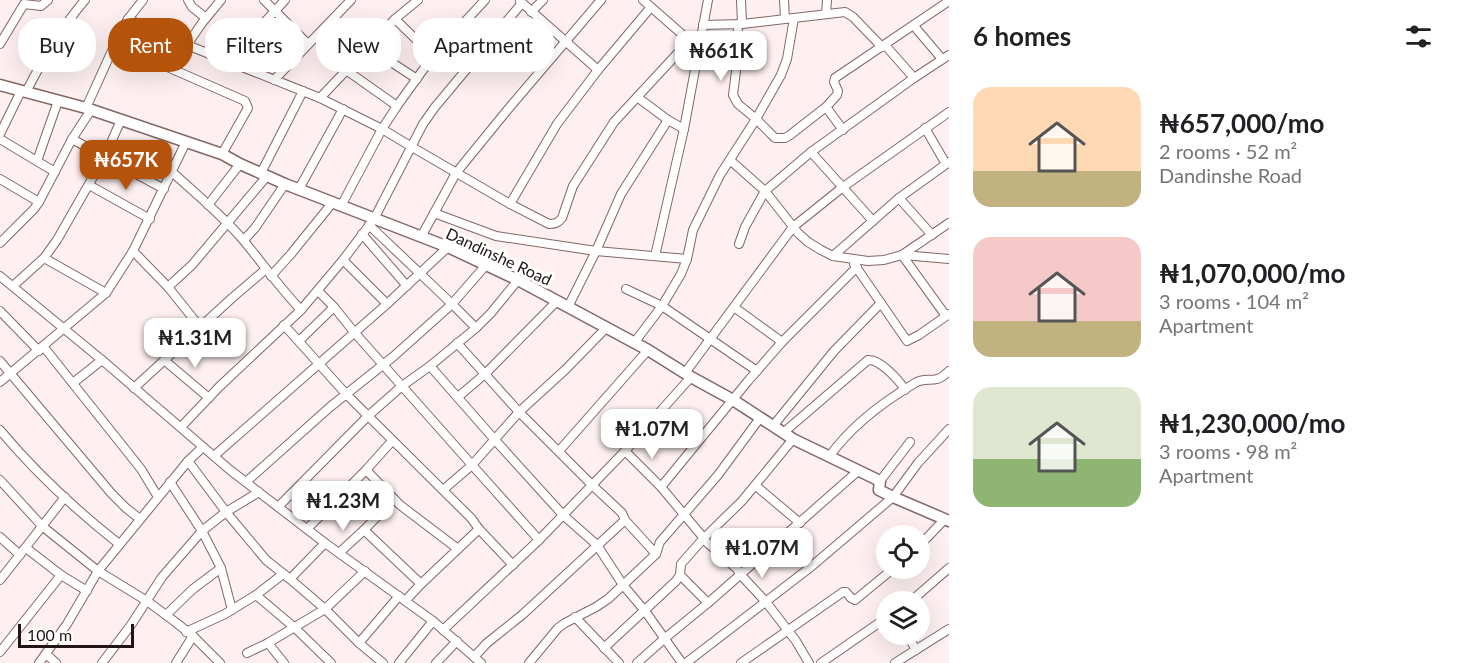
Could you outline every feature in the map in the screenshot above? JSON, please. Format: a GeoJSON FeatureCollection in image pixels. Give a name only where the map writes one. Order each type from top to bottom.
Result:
{"type":"FeatureCollection","features":[{"type":"Feature","properties":{"kind":"street"},"geometry":{"type":"LineString","coordinates":[[0,44],[24,4],[41,6],[48,0]]}},
{"type":"Feature","properties":{"kind":"street"},"geometry":{"type":"LineString","coordinates":[[0,134],[46,53],[85,0]]}},
{"type":"Feature","properties":{"kind":"street"},"geometry":{"type":"LineString","coordinates":[[129,18],[143,0]]}},
{"type":"Feature","properties":{"kind":"street"},"geometry":{"type":"LineString","coordinates":[[188,0],[192,7],[206,18],[221,0]]}},
{"type":"Feature","properties":{"kind":"street"},"geometry":{"type":"LineString","coordinates":[[264,0],[308,44]]}},
{"type":"Feature","properties":{"kind":"street"},"geometry":{"type":"LineString","coordinates":[[268,18],[285,0]]}},
{"type":"Feature","properties":{"kind":"street"},"geometry":{"type":"LineString","coordinates":[[274,80],[351,0]]}},
{"type":"Feature","properties":{"kind":"street"},"geometry":{"type":"LineString","coordinates":[[468,18],[485,0]]}},
{"type":"Feature","properties":{"kind":"street"},"geometry":{"type":"LineString","coordinates":[[531,12],[543,0]]}},
{"type":"Feature","properties":{"kind":"street"},"geometry":{"type":"LineString","coordinates":[[421,237],[456,173],[601,0]]}},
{"type":"Feature","properties":{"kind":"street"},"geometry":{"type":"LineString","coordinates":[[643,0],[699,49]]}},
{"type":"Feature","properties":{"kind":"street"},"geometry":{"type":"LineString","coordinates":[[655,256],[684,129],[708,0]]}},
{"type":"Feature","properties":{"kind":"street"},"geometry":{"type":"LineString","coordinates":[[741,0],[733,95],[738,104],[771,135],[780,139],[785,138],[826,107],[838,93],[835,78],[948,1]]}},
{"type":"Feature","properties":{"kind":"street"},"geometry":{"type":"LineString","coordinates":[[634,343],[662,306],[681,273],[687,259],[693,230],[720,175],[781,75],[786,59],[789,19],[784,0]]}},
{"type":"Feature","properties":{"kind":"street"},"geometry":{"type":"LineString","coordinates":[[826,14],[827,0]]}},
{"type":"Feature","properties":{"kind":"street"},"geometry":{"type":"LineString","coordinates":[[396,18],[412,2]]}},
{"type":"Feature","properties":{"kind":"street"},"geometry":{"type":"LineString","coordinates":[[181,427],[219,387],[301,310],[343,260],[372,222],[423,124],[521,2],[598,70]]}},
{"type":"Feature","properties":{"kind":"street"},"geometry":{"type":"LineString","coordinates":[[510,204],[557,124],[598,70],[651,7]]}},
{"type":"Feature","properties":{"kind":"street"},"geometry":{"type":"LineString","coordinates":[[703,25],[740,24],[848,13],[914,78]]}},
{"type":"Feature","properties":{"kind":"street"},"geometry":{"type":"LineString","coordinates":[[193,36],[205,19]]}},
{"type":"Feature","properties":{"kind":"street"},"geometry":{"type":"LineString","coordinates":[[401,25],[413,37]]}},
{"type":"Feature","properties":{"kind":"street"},"geometry":{"type":"LineString","coordinates":[[739,244],[745,226],[765,191],[811,153],[945,57],[914,26]]}},
{"type":"Feature","properties":{"kind":"street"},"geometry":{"type":"LineString","coordinates":[[254,72],[320,98],[382,129],[510,204],[549,224],[560,221],[562,218],[577,178],[614,122],[689,41]]}},
{"type":"Feature","properties":{"kind":"street"},"geometry":{"type":"LineString","coordinates":[[0,243],[39,202],[89,109],[108,62]]}},
{"type":"Feature","properties":{"kind":"street"},"geometry":{"type":"LineString","coordinates":[[401,69],[417,79]]}},
{"type":"Feature","properties":{"kind":"street"},"geometry":{"type":"LineString","coordinates":[[179,72],[245,101],[247,104],[248,108],[222,154]]}},
{"type":"Feature","properties":{"kind":"street"},"geometry":{"type":"LineString","coordinates":[[320,98],[344,72]]}},
{"type":"Feature","properties":{"kind":"street"},"geometry":{"type":"LineString","coordinates":[[349,72],[397,106]]}},
{"type":"Feature","properties":{"kind":"street"},"geometry":{"type":"LineString","coordinates":[[134,388],[200,327],[291,254],[337,204],[382,129],[422,72]]}},
{"type":"Feature","properties":{"kind":"street","name":"Dandinshe Road"},"geometry":{"type":"LineString","coordinates":[[0,85],[89,109],[222,154],[285,184],[337,204],[372,222],[421,237],[486,265],[648,350],[733,400],[793,439],[880,481],[879,490],[947,520]]}},
{"type":"Feature","properties":{"kind":"street"},"geometry":{"type":"LineString","coordinates":[[168,286],[192,266],[264,174],[303,91]]}},
{"type":"Feature","properties":{"kind":"street"},"geometry":{"type":"LineString","coordinates":[[637,97],[684,129]]}},
{"type":"Feature","properties":{"kind":"street"},"geometry":{"type":"LineString","coordinates":[[37,161],[58,101]]}},
{"type":"Feature","properties":{"kind":"street"},"geometry":{"type":"LineString","coordinates":[[826,107],[843,130]]}},
{"type":"Feature","properties":{"kind":"street"},"geometry":{"type":"LineString","coordinates":[[299,189],[343,109]]}},
{"type":"Feature","properties":{"kind":"street"},"geometry":{"type":"LineString","coordinates":[[443,630],[539,540],[625,451],[688,375],[709,339],[793,227],[949,112]]}},
{"type":"Feature","properties":{"kind":"street"},"geometry":{"type":"LineString","coordinates":[[13,286],[44,258],[57,240],[105,156],[121,120]]}},
{"type":"Feature","properties":{"kind":"street"},"geometry":{"type":"LineString","coordinates":[[568,307],[621,194],[668,120]]}},
{"type":"Feature","properties":{"kind":"street"},"geometry":{"type":"LineString","coordinates":[[833,256],[899,198],[948,163],[925,128]]}},
{"type":"Feature","properties":{"kind":"street"},"geometry":{"type":"LineString","coordinates":[[0,139],[55,172]]}},
{"type":"Feature","properties":{"kind":"street"},"geometry":{"type":"LineString","coordinates":[[72,139],[164,189]]}},
{"type":"Feature","properties":{"kind":"street"},"geometry":{"type":"LineString","coordinates":[[0,382],[106,293],[150,219],[186,142]]}},
{"type":"Feature","properties":{"kind":"street"},"geometry":{"type":"LineString","coordinates":[[811,153],[873,221]]}},
{"type":"Feature","properties":{"kind":"street"},"geometry":{"type":"LineString","coordinates":[[730,160],[765,191],[808,242],[833,256],[868,261],[902,255],[949,223]]}},
{"type":"Feature","properties":{"kind":"street"},"geometry":{"type":"LineString","coordinates":[[208,205],[240,164]]}},
{"type":"Feature","properties":{"kind":"street"},"geometry":{"type":"LineString","coordinates":[[172,172],[244,240],[301,310]]}},
{"type":"Feature","properties":{"kind":"street"},"geometry":{"type":"LineString","coordinates":[[0,178],[39,202]]}},
{"type":"Feature","properties":{"kind":"street"},"geometry":{"type":"LineString","coordinates":[[244,240],[285,184]]}},
{"type":"Feature","properties":{"kind":"street"},"geometry":{"type":"LineString","coordinates":[[89,185],[150,219]]}},
{"type":"Feature","properties":{"kind":"street"},"geometry":{"type":"LineString","coordinates":[[899,198],[932,236]]}},
{"type":"Feature","properties":{"kind":"street"},"geometry":{"type":"LineString","coordinates":[[434,213],[496,236],[596,251],[687,259]]}},
{"type":"Feature","properties":{"kind":"street"},"geometry":{"type":"LineString","coordinates":[[372,222],[420,274],[476,328]]}},
{"type":"Feature","properties":{"kind":"street"},"geometry":{"type":"LineString","coordinates":[[362,234],[407,286]]}},
{"type":"Feature","properties":{"kind":"street"},"geometry":{"type":"LineString","coordinates":[[214,456],[448,248]]}},
{"type":"Feature","properties":{"kind":"street"},"geometry":{"type":"LineString","coordinates":[[133,251],[168,286],[200,327]]}},
{"type":"Feature","properties":{"kind":"street"},"geometry":{"type":"LineString","coordinates":[[902,255],[949,259]]}},
{"type":"Feature","properties":{"kind":"street"},"geometry":{"type":"LineString","coordinates":[[850,259],[907,341],[948,315],[902,255]]}},
{"type":"Feature","properties":{"kind":"street"},"geometry":{"type":"LineString","coordinates":[[44,258],[106,293]]}},
{"type":"Feature","properties":{"kind":"street"},"geometry":{"type":"LineString","coordinates":[[343,260],[387,304]]}},
{"type":"Feature","properties":{"kind":"street"},"geometry":{"type":"LineString","coordinates":[[246,482],[452,304],[486,265]]}},
{"type":"Feature","properties":{"kind":"street"},"geometry":{"type":"LineString","coordinates":[[661,487],[782,342],[857,267]]}},
{"type":"Feature","properties":{"kind":"street"},"geometry":{"type":"LineString","coordinates":[[0,276],[246,482],[325,543],[433,621],[477,660],[487,643],[522,615],[625,520]]}},
{"type":"Feature","properties":{"kind":"street"},"geometry":{"type":"LineString","coordinates":[[278,507],[368,416],[476,328],[496,308],[518,280]]}},
{"type":"Feature","properties":{"kind":"street"},"geometry":{"type":"LineString","coordinates":[[626,289],[662,306],[757,371]]}},
{"type":"Feature","properties":{"kind":"street"},"geometry":{"type":"LineString","coordinates":[[318,291],[539,540]]}},
{"type":"Feature","properties":{"kind":"street"},"geometry":{"type":"LineString","coordinates":[[458,397],[485,374],[557,301]]}},
{"type":"Feature","properties":{"kind":"street"},"geometry":{"type":"LineString","coordinates":[[773,426],[834,351],[881,303]]}},
{"type":"Feature","properties":{"kind":"street"},"geometry":{"type":"LineString","coordinates":[[299,341],[334,307]]}},
{"type":"Feature","properties":{"kind":"street"},"geometry":{"type":"LineString","coordinates":[[734,307],[782,342]]}},
{"type":"Feature","properties":{"kind":"street"},"geometry":{"type":"LineString","coordinates":[[0,311],[73,383],[141,469],[158,497]]}},
{"type":"Feature","properties":{"kind":"street"},"geometry":{"type":"LineString","coordinates":[[284,325],[346,394],[471,518],[513,565]]}},
{"type":"Feature","properties":{"kind":"street"},"geometry":{"type":"LineString","coordinates":[[443,490],[472,465],[519,412],[606,328]]}},
{"type":"Feature","properties":{"kind":"street"},"geometry":{"type":"LineString","coordinates":[[457,343],[519,412],[622,513],[625,520],[656,554]]}},
{"type":"Feature","properties":{"kind":"street"},"geometry":{"type":"LineString","coordinates":[[559,452],[648,350]]}},
{"type":"Feature","properties":{"kind":"street"},"geometry":{"type":"LineString","coordinates":[[73,383],[102,360]]}},
{"type":"Feature","properties":{"kind":"street"},"geometry":{"type":"LineString","coordinates":[[164,360],[209,398]]}},
{"type":"Feature","properties":{"kind":"street"},"geometry":{"type":"LineString","coordinates":[[783,433],[868,360],[875,360],[892,374],[905,390]]}},
{"type":"Feature","properties":{"kind":"street"},"geometry":{"type":"LineString","coordinates":[[0,361],[111,493],[140,519]]}},
{"type":"Feature","properties":{"kind":"street"},"geometry":{"type":"LineString","coordinates":[[430,366],[563,515],[597,545],[623,585],[684,663],[812,566],[893,497],[918,463],[949,429]]}},
{"type":"Feature","properties":{"kind":"street"},"geometry":{"type":"LineString","coordinates":[[829,457],[840,442],[881,406],[915,383],[927,379],[935,380],[949,371]]}},
{"type":"Feature","properties":{"kind":"street"},"geometry":{"type":"LineString","coordinates":[[529,663],[558,628],[608,599],[656,554],[660,542],[718,475],[760,418]]}},
{"type":"Feature","properties":{"kind":"street"},"geometry":{"type":"LineString","coordinates":[[0,430],[65,497],[119,544]]}},
{"type":"Feature","properties":{"kind":"street"},"geometry":{"type":"LineString","coordinates":[[604,648],[680,575],[681,564],[756,486],[793,439]]}},
{"type":"Feature","properties":{"kind":"street"},"geometry":{"type":"LineString","coordinates":[[307,529],[392,441]]}},
{"type":"Feature","properties":{"kind":"street"},"geometry":{"type":"LineString","coordinates":[[880,481],[910,442]]}},
{"type":"Feature","properties":{"kind":"street"},"geometry":{"type":"LineString","coordinates":[[39,663],[67,624],[98,571],[170,482],[203,447]]}},
{"type":"Feature","properties":{"kind":"street"},"geometry":{"type":"LineString","coordinates":[[625,451],[661,487],[703,539],[737,570],[766,602],[810,663]]}},
{"type":"Feature","properties":{"kind":"street"},"geometry":{"type":"LineString","coordinates":[[188,461],[266,560],[325,609],[383,663]]}},
{"type":"Feature","properties":{"kind":"street"},"geometry":{"type":"LineString","coordinates":[[366,470],[394,499],[458,549]]}},
{"type":"Feature","properties":{"kind":"street"},"geometry":{"type":"LineString","coordinates":[[637,663],[858,471]]}},
{"type":"Feature","properties":{"kind":"street"},"geometry":{"type":"LineString","coordinates":[[0,480],[42,526],[98,571],[166,615],[220,663]]}},
{"type":"Feature","properties":{"kind":"street"},"geometry":{"type":"LineString","coordinates":[[170,482],[202,531],[221,568],[232,610]]}},
{"type":"Feature","properties":{"kind":"street"},"geometry":{"type":"LineString","coordinates":[[756,486],[800,523]]}},
{"type":"Feature","properties":{"kind":"street"},"geometry":{"type":"LineString","coordinates":[[102,663],[172,564],[202,531],[226,512],[259,492]]}},
{"type":"Feature","properties":{"kind":"street"},"geometry":{"type":"LineString","coordinates":[[0,580],[65,497]]}},
{"type":"Feature","properties":{"kind":"street"},"geometry":{"type":"LineString","coordinates":[[339,553],[394,499]]}},
{"type":"Feature","properties":{"kind":"street"},"geometry":{"type":"LineString","coordinates":[[930,536],[947,520]]}},
{"type":"Feature","properties":{"kind":"street"},"geometry":{"type":"LineString","coordinates":[[359,643],[403,598],[422,584],[479,529]]}},
{"type":"Feature","properties":{"kind":"street"},"geometry":{"type":"LineString","coordinates":[[364,530],[422,584]]}},
{"type":"Feature","properties":{"kind":"street"},"geometry":{"type":"LineString","coordinates":[[0,537],[87,591]]}},
{"type":"Feature","properties":{"kind":"street"},"geometry":{"type":"LineString","coordinates":[[176,663],[190,634],[287,577],[325,543]]}},
{"type":"Feature","properties":{"kind":"street"},"geometry":{"type":"LineString","coordinates":[[166,615],[221,568]]}},
{"type":"Feature","properties":{"kind":"street"},"geometry":{"type":"LineString","coordinates":[[923,591],[949,568]]}},
{"type":"Feature","properties":{"kind":"street"},"geometry":{"type":"LineString","coordinates":[[247,653],[267,644],[325,609],[365,572]]}},
{"type":"Feature","properties":{"kind":"street"},"geometry":{"type":"LineString","coordinates":[[0,652],[61,575]]}},
{"type":"Feature","properties":{"kind":"street"},"geometry":{"type":"LineString","coordinates":[[680,575],[708,603]]}},
{"type":"Feature","properties":{"kind":"street"},"geometry":{"type":"LineString","coordinates":[[741,663],[843,592],[846,592],[852,600],[880,579]]}},
{"type":"Feature","properties":{"kind":"street"},"geometry":{"type":"LineString","coordinates":[[256,595],[331,663]]}},
{"type":"Feature","properties":{"kind":"street"},"geometry":{"type":"LineString","coordinates":[[575,617],[614,661]]}},
{"type":"Feature","properties":{"kind":"street"},"geometry":{"type":"LineString","coordinates":[[399,663],[433,621]]}},
{"type":"Feature","properties":{"kind":"street"},"geometry":{"type":"LineString","coordinates":[[821,663],[876,625]]}},
{"type":"Feature","properties":{"kind":"street"},"geometry":{"type":"LineString","coordinates":[[895,663],[949,629]]}},
{"type":"Feature","properties":{"kind":"street"},"geometry":{"type":"LineString","coordinates":[[436,663],[457,641]]}},
{"type":"Feature","properties":{"kind":"street"},"geometry":{"type":"LineString","coordinates":[[267,644],[284,663]]}},
{"type":"Feature","properties":{"kind":"street"},"geometry":{"type":"LineString","coordinates":[[913,645],[916,650]]}},
{"type":"Feature","properties":{"kind":"street"},"geometry":{"type":"LineString","coordinates":[[46,654],[56,663]]}}]}
